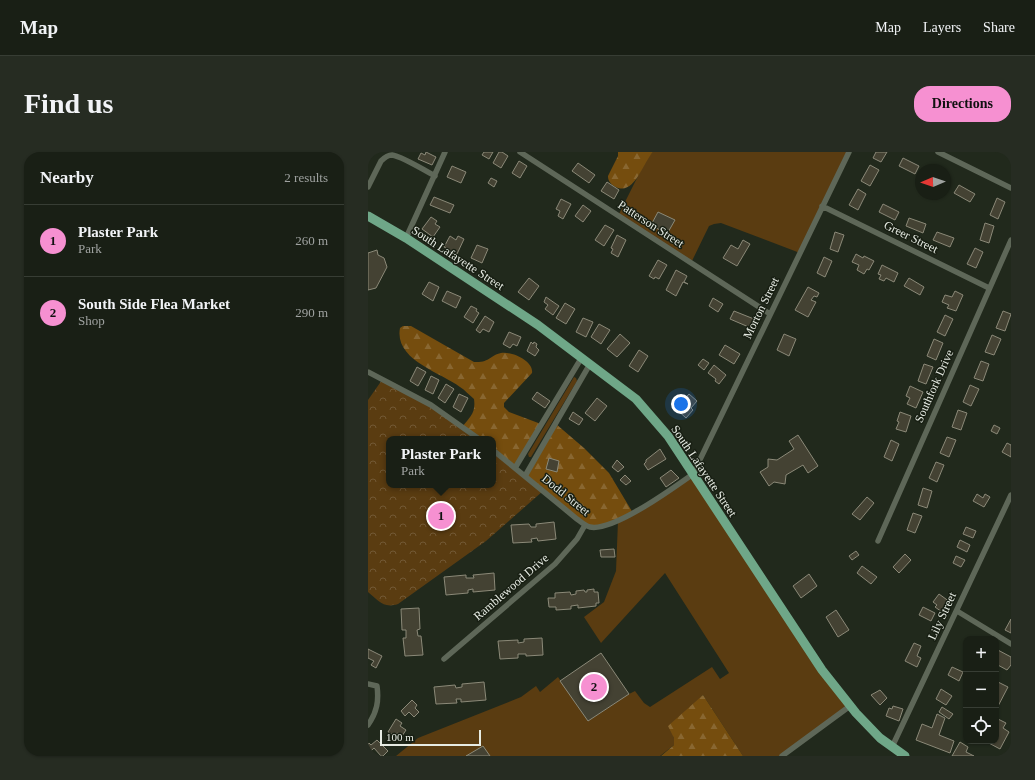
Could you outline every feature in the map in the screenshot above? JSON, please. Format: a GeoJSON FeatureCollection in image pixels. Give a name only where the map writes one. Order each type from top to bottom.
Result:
{"type":"FeatureCollection","features":[{"type":"Feature","properties":{"kind":"main road","name":"South Lafayette Street"},"geometry":{"type":"LineString","coordinates":[[368,216],[406,238],[506,304],[582,357],[636,399],[668,436],[822,670],[850,706],[880,738],[905,756]]}},
{"type":"Feature","properties":{"kind":"street"},"geometry":{"type":"LineString","coordinates":[[406,238],[446,152]]}},
{"type":"Feature","properties":{"kind":"street","name":"Patterson Street"},"geometry":{"type":"LineString","coordinates":[[520,152],[770,314]]}},
{"type":"Feature","properties":{"kind":"street","name":"Morton Street"},"geometry":{"type":"LineString","coordinates":[[693,474],[849,152]]}},
{"type":"Feature","properties":{"kind":"street"},"geometry":{"type":"LineString","coordinates":[[938,152],[1011,188]]}},
{"type":"Feature","properties":{"kind":"street"},"geometry":{"type":"LineString","coordinates":[[368,187],[381,161],[390,155],[397,156],[435,176]]}},
{"type":"Feature","properties":{"kind":"street","name":"Greer Street"},"geometry":{"type":"LineString","coordinates":[[822,206],[989,288]]}},
{"type":"Feature","properties":{"kind":"street","name":"Southfork Drive"},"geometry":{"type":"LineString","coordinates":[[878,541],[1011,240]]}},
{"type":"Feature","properties":{"kind":"street"},"geometry":{"type":"LineString","coordinates":[[515,468],[582,357]]}},
{"type":"Feature","properties":{"kind":"street"},"geometry":{"type":"LineString","coordinates":[[525,476],[590,364]]}},
{"type":"Feature","properties":{"kind":"street"},"geometry":{"type":"LineString","coordinates":[[368,372],[431,405],[475,436]]}},
{"type":"Feature","properties":{"kind":"street","name":"Dodd Street"},"geometry":{"type":"LineString","coordinates":[[496,452],[585,525],[595,527],[604,526],[618,521],[670,491],[693,474]]}},
{"type":"Feature","properties":{"kind":"street","name":"Lily Street"},"geometry":{"type":"LineString","coordinates":[[892,747],[1011,495]]}},
{"type":"Feature","properties":{"kind":"street","name":"Ramblewood Drive"},"geometry":{"type":"LineString","coordinates":[[444,659],[555,564],[577,539],[585,525]]}},
{"type":"Feature","properties":{"kind":"street"},"geometry":{"type":"LineString","coordinates":[[957,611],[1011,644]]}},
{"type":"Feature","properties":{"kind":"street"},"geometry":{"type":"LineString","coordinates":[[368,684],[377,686],[379,698],[372,719],[368,725]]}},
{"type":"Feature","properties":{"kind":"street"},"geometry":{"type":"LineString","coordinates":[[782,756],[850,706]]}},
{"type":"Feature","properties":{"kind":"green space"},"geometry":{"type":"Polygon","coordinates":[[[618,152],[653,152],[637,178],[627,187],[621,188],[614,186],[608,178],[618,156],[618,152]]]}},
{"type":"Feature","properties":{"kind":"green space"},"geometry":{"type":"Polygon","coordinates":[[[653,152],[849,152],[800,253],[721,223],[709,226],[691,263],[618,216],[647,158],[653,152]]]}},
{"type":"Feature","properties":{"kind":"green space"},"geometry":{"type":"Polygon","coordinates":[[[403,326],[411,326],[474,362],[487,360],[501,353],[516,355],[526,361],[532,369],[532,373],[504,403],[504,407],[509,412],[541,424],[515,468],[496,452],[496,436],[475,436],[462,427],[473,411],[474,399],[462,388],[420,364],[411,357],[404,349],[400,339],[400,328],[403,326]]]}},
{"type":"Feature","properties":{"kind":"green space"},"geometry":{"type":"Polygon","coordinates":[[[574,377],[577,381],[531,457],[529,457],[528,454],[574,377]]]}},
{"type":"Feature","properties":{"kind":"green space"},"geometry":{"type":"Polygon","coordinates":[[[382,380],[431,405],[475,436],[386,436],[386,488],[496,488],[496,452],[543,491],[486,541],[398,604],[393,605],[385,605],[381,603],[368,592],[368,400],[382,380]]]}},
{"type":"Feature","properties":{"kind":"green space"},"geometry":{"type":"Polygon","coordinates":[[[556,424],[584,448],[609,473],[633,513],[618,521],[590,527],[525,476],[556,424]]]}},
{"type":"Feature","properties":{"kind":"green space"},"geometry":{"type":"Polygon","coordinates":[[[693,474],[850,706],[782,756],[743,756],[703,695],[672,731],[674,745],[660,756],[396,756],[418,738],[521,697],[536,686],[540,692],[558,677],[588,721],[635,691],[644,703],[650,707],[712,667],[720,679],[729,673],[665,573],[601,643],[584,617],[604,602],[616,571],[618,521],[693,474]]]}},
{"type":"Feature","properties":{"kind":"green space"},"geometry":{"type":"Polygon","coordinates":[[[703,695],[743,756],[661,756],[674,745],[674,738],[668,726],[703,695]]]}},
{"type":"Feature","properties":{"kind":"building"},"geometry":{"type":"Polygon","coordinates":[[[426,152],[436,157],[432,165],[418,159],[421,153],[425,155],[426,152]]]}},
{"type":"Feature","properties":{"kind":"building"},"geometry":{"type":"Polygon","coordinates":[[[484,152],[493,152],[489,159],[482,155],[484,152]]]}},
{"type":"Feature","properties":{"kind":"building"},"geometry":{"type":"Polygon","coordinates":[[[499,152],[502,152],[508,156],[501,168],[493,163],[499,152]]]}},
{"type":"Feature","properties":{"kind":"building"},"geometry":{"type":"Polygon","coordinates":[[[876,152],[887,152],[881,162],[873,158],[876,152]]]}},
{"type":"Feature","properties":{"kind":"building"},"geometry":{"type":"Polygon","coordinates":[[[903,158],[915,164],[915,174],[899,166],[903,158]]]}},
{"type":"Feature","properties":{"kind":"building"},"geometry":{"type":"Polygon","coordinates":[[[519,161],[527,166],[520,178],[512,173],[519,161]]]}},
{"type":"Feature","properties":{"kind":"building"},"geometry":{"type":"Polygon","coordinates":[[[578,163],[595,175],[589,183],[572,171],[578,163]]]}},
{"type":"Feature","properties":{"kind":"building"},"geometry":{"type":"Polygon","coordinates":[[[870,165],[879,170],[870,186],[861,181],[870,165]]]}},
{"type":"Feature","properties":{"kind":"building"},"geometry":{"type":"Polygon","coordinates":[[[452,166],[466,172],[461,183],[447,177],[452,166]]]}},
{"type":"Feature","properties":{"kind":"building"},"geometry":{"type":"Polygon","coordinates":[[[491,178],[497,181],[494,187],[488,183],[491,178]]]}},
{"type":"Feature","properties":{"kind":"building"},"geometry":{"type":"Polygon","coordinates":[[[607,182],[619,190],[614,199],[601,191],[607,182]]]}},
{"type":"Feature","properties":{"kind":"building"},"geometry":{"type":"Polygon","coordinates":[[[959,185],[975,194],[970,202],[954,193],[959,185]]]}},
{"type":"Feature","properties":{"kind":"building"},"geometry":{"type":"Polygon","coordinates":[[[858,189],[866,194],[858,210],[849,205],[858,189]]]}},
{"type":"Feature","properties":{"kind":"building"},"geometry":{"type":"Polygon","coordinates":[[[434,197],[454,205],[450,213],[430,205],[434,197]]]}},
{"type":"Feature","properties":{"kind":"building"},"geometry":{"type":"Polygon","coordinates":[[[997,198],[1005,202],[998,219],[990,215],[997,198]]]}},
{"type":"Feature","properties":{"kind":"building"},"geometry":{"type":"Polygon","coordinates":[[[561,199],[571,204],[563,219],[558,216],[560,211],[556,209],[561,199]]]}},
{"type":"Feature","properties":{"kind":"building"},"geometry":{"type":"Polygon","coordinates":[[[883,204],[899,212],[895,220],[879,212],[883,204]]]}},
{"type":"Feature","properties":{"kind":"building"},"geometry":{"type":"Polygon","coordinates":[[[583,205],[591,211],[583,222],[575,216],[583,205]]]}},
{"type":"Feature","properties":{"kind":"building"},"geometry":{"type":"Polygon","coordinates":[[[658,212],[675,220],[667,234],[651,225],[658,212]]]}},
{"type":"Feature","properties":{"kind":"building"},"geometry":{"type":"Polygon","coordinates":[[[431,217],[437,221],[435,224],[440,227],[433,237],[422,229],[431,217]]]}},
{"type":"Feature","properties":{"kind":"building"},"geometry":{"type":"Polygon","coordinates":[[[909,218],[926,224],[923,233],[906,226],[909,218]]]}},
{"type":"Feature","properties":{"kind":"building"},"geometry":{"type":"Polygon","coordinates":[[[985,223],[994,226],[989,243],[980,240],[985,223]]]}},
{"type":"Feature","properties":{"kind":"building"},"geometry":{"type":"Polygon","coordinates":[[[605,225],[614,230],[604,246],[595,240],[605,225]]]}},
{"type":"Feature","properties":{"kind":"building"},"geometry":{"type":"Polygon","coordinates":[[[835,232],[844,235],[838,252],[830,249],[835,232]]]}},
{"type":"Feature","properties":{"kind":"building"},"geometry":{"type":"Polygon","coordinates":[[[937,232],[954,238],[950,247],[933,240],[937,232]]]}},
{"type":"Feature","properties":{"kind":"building"},"geometry":{"type":"Polygon","coordinates":[[[617,235],[626,240],[618,257],[611,253],[613,249],[611,248],[617,235]]]}},
{"type":"Feature","properties":{"kind":"building"},"geometry":{"type":"Polygon","coordinates":[[[450,236],[456,240],[458,236],[464,239],[457,254],[444,247],[450,236]]]}},
{"type":"Feature","properties":{"kind":"building"},"geometry":{"type":"Polygon","coordinates":[[[743,240],[750,244],[737,266],[723,258],[731,245],[738,249],[743,240]]]}},
{"type":"Feature","properties":{"kind":"building"},"geometry":{"type":"Polygon","coordinates":[[[477,245],[488,249],[482,263],[471,258],[477,245]]]}},
{"type":"Feature","properties":{"kind":"building"},"geometry":{"type":"Polygon","coordinates":[[[975,248],[983,252],[976,268],[967,264],[975,248]]]}},
{"type":"Feature","properties":{"kind":"building"},"geometry":{"type":"Polygon","coordinates":[[[377,250],[378,255],[384,258],[387,267],[376,288],[368,290],[368,253],[377,250]]]}},
{"type":"Feature","properties":{"kind":"building"},"geometry":{"type":"Polygon","coordinates":[[[856,254],[874,261],[869,270],[867,269],[864,274],[857,270],[859,265],[852,262],[856,254]]]}},
{"type":"Feature","properties":{"kind":"building"},"geometry":{"type":"Polygon","coordinates":[[[824,257],[832,261],[825,277],[817,273],[824,257]]]}},
{"type":"Feature","properties":{"kind":"building"},"geometry":{"type":"Polygon","coordinates":[[[658,260],[667,265],[659,279],[655,277],[654,279],[649,276],[658,260]]]}},
{"type":"Feature","properties":{"kind":"building"},"geometry":{"type":"Polygon","coordinates":[[[882,265],[898,273],[894,282],[886,278],[884,281],[879,279],[881,275],[878,274],[882,265]]]}},
{"type":"Feature","properties":{"kind":"building"},"geometry":{"type":"Polygon","coordinates":[[[676,270],[687,276],[684,282],[688,284],[683,282],[676,296],[666,290],[676,270]]]}},
{"type":"Feature","properties":{"kind":"building"},"geometry":{"type":"Polygon","coordinates":[[[529,278],[539,286],[529,300],[518,292],[529,278]]]}},
{"type":"Feature","properties":{"kind":"building"},"geometry":{"type":"Polygon","coordinates":[[[909,278],[924,287],[920,295],[904,286],[909,278]]]}},
{"type":"Feature","properties":{"kind":"building"},"geometry":{"type":"Polygon","coordinates":[[[429,282],[439,287],[433,301],[422,294],[429,282]]]}},
{"type":"Feature","properties":{"kind":"building"},"geometry":{"type":"Polygon","coordinates":[[[808,287],[819,293],[817,297],[814,296],[811,300],[816,302],[808,317],[795,310],[808,287]]]}},
{"type":"Feature","properties":{"kind":"building"},"geometry":{"type":"Polygon","coordinates":[[[447,291],[461,297],[456,308],[442,301],[447,291]]]}},
{"type":"Feature","properties":{"kind":"building"},"geometry":{"type":"Polygon","coordinates":[[[955,291],[963,295],[956,311],[947,308],[949,305],[942,302],[945,295],[952,297],[955,291]]]}},
{"type":"Feature","properties":{"kind":"building"},"geometry":{"type":"Polygon","coordinates":[[[546,297],[559,306],[553,315],[545,309],[548,305],[544,302],[546,297]]]}},
{"type":"Feature","properties":{"kind":"building"},"geometry":{"type":"Polygon","coordinates":[[[713,298],[723,304],[718,312],[709,306],[713,298]]]}},
{"type":"Feature","properties":{"kind":"building"},"geometry":{"type":"Polygon","coordinates":[[[565,303],[575,309],[566,324],[556,318],[565,303]]]}},
{"type":"Feature","properties":{"kind":"building"},"geometry":{"type":"Polygon","coordinates":[[[471,306],[477,309],[476,311],[479,313],[473,323],[464,317],[471,306]]]}},
{"type":"Feature","properties":{"kind":"building"},"geometry":{"type":"Polygon","coordinates":[[[734,311],[754,319],[751,328],[730,319],[734,311]]]}},
{"type":"Feature","properties":{"kind":"building"},"geometry":{"type":"Polygon","coordinates":[[[1003,311],[1011,314],[1005,331],[996,328],[1003,311]]]}},
{"type":"Feature","properties":{"kind":"building"},"geometry":{"type":"Polygon","coordinates":[[[945,315],[953,319],[945,336],[937,332],[945,315]]]}},
{"type":"Feature","properties":{"kind":"building"},"geometry":{"type":"Polygon","coordinates":[[[485,316],[494,322],[489,332],[483,329],[480,333],[476,330],[485,316]]]}},
{"type":"Feature","properties":{"kind":"building"},"geometry":{"type":"Polygon","coordinates":[[[583,318],[593,322],[586,337],[576,332],[583,318]]]}},
{"type":"Feature","properties":{"kind":"building"},"geometry":{"type":"Polygon","coordinates":[[[599,324],[610,330],[601,344],[591,337],[599,324]]]}},
{"type":"Feature","properties":{"kind":"building"},"geometry":{"type":"Polygon","coordinates":[[[509,332],[521,337],[517,346],[513,344],[510,348],[503,344],[509,332]]]}},
{"type":"Feature","properties":{"kind":"building"},"geometry":{"type":"Polygon","coordinates":[[[620,334],[630,343],[617,357],[607,349],[620,334]]]}},
{"type":"Feature","properties":{"kind":"building"},"geometry":{"type":"Polygon","coordinates":[[[784,334],[796,339],[789,356],[777,350],[784,334]]]}},
{"type":"Feature","properties":{"kind":"building"},"geometry":{"type":"Polygon","coordinates":[[[992,335],[1001,339],[994,355],[985,352],[992,335]]]}},
{"type":"Feature","properties":{"kind":"building"},"geometry":{"type":"Polygon","coordinates":[[[934,339],[943,343],[936,360],[927,356],[934,339]]]}},
{"type":"Feature","properties":{"kind":"building"},"geometry":{"type":"Polygon","coordinates":[[[531,342],[533,344],[534,342],[537,344],[536,347],[539,350],[535,356],[527,351],[531,342]]]}},
{"type":"Feature","properties":{"kind":"building"},"geometry":{"type":"Polygon","coordinates":[[[725,345],[740,354],[734,364],[719,355],[725,345]]]}},
{"type":"Feature","properties":{"kind":"building"},"geometry":{"type":"Polygon","coordinates":[[[639,350],[648,356],[638,372],[629,366],[639,350]]]}},
{"type":"Feature","properties":{"kind":"building"},"geometry":{"type":"Polygon","coordinates":[[[703,359],[709,363],[704,370],[698,365],[703,359]]]}},
{"type":"Feature","properties":{"kind":"building"},"geometry":{"type":"Polygon","coordinates":[[[981,361],[989,364],[983,381],[974,378],[981,361]]]}},
{"type":"Feature","properties":{"kind":"building"},"geometry":{"type":"Polygon","coordinates":[[[924,364],[933,367],[926,384],[918,381],[924,364]]]}},
{"type":"Feature","properties":{"kind":"building"},"geometry":{"type":"Polygon","coordinates":[[[714,365],[726,375],[719,384],[715,381],[716,379],[708,373],[714,365]]]}},
{"type":"Feature","properties":{"kind":"building"},"geometry":{"type":"Polygon","coordinates":[[[417,367],[426,372],[418,386],[410,381],[417,367]]]}},
{"type":"Feature","properties":{"kind":"building"},"geometry":{"type":"Polygon","coordinates":[[[431,376],[439,380],[433,394],[425,390],[431,376]]]}},
{"type":"Feature","properties":{"kind":"building"},"geometry":{"type":"Polygon","coordinates":[[[446,384],[454,389],[445,403],[438,398],[446,384]]]}},
{"type":"Feature","properties":{"kind":"building"},"geometry":{"type":"Polygon","coordinates":[[[970,385],[979,389],[971,406],[963,402],[970,385]]]}},
{"type":"Feature","properties":{"kind":"building"},"geometry":{"type":"Polygon","coordinates":[[[910,386],[923,392],[916,408],[907,404],[910,398],[906,396],[910,386]]]}},
{"type":"Feature","properties":{"kind":"building"},"geometry":{"type":"Polygon","coordinates":[[[537,392],[550,401],[545,408],[532,399],[537,392]]]}},
{"type":"Feature","properties":{"kind":"building"},"geometry":{"type":"Polygon","coordinates":[[[459,394],[468,398],[461,412],[453,407],[459,394]]]}},
{"type":"Feature","properties":{"kind":"building"},"geometry":{"type":"Polygon","coordinates":[[[689,394],[697,401],[691,408],[693,410],[686,418],[673,406],[677,402],[680,404],[689,394]]]}},
{"type":"Feature","properties":{"kind":"building"},"geometry":{"type":"Polygon","coordinates":[[[597,398],[607,406],[595,421],[585,413],[597,398]]]}},
{"type":"Feature","properties":{"kind":"building"},"geometry":{"type":"Polygon","coordinates":[[[958,410],[967,413],[961,430],[952,427],[958,410]]]}},
{"type":"Feature","properties":{"kind":"building"},"geometry":{"type":"Polygon","coordinates":[[[573,412],[583,419],[579,425],[569,419],[573,412]]]}},
{"type":"Feature","properties":{"kind":"building"},"geometry":{"type":"Polygon","coordinates":[[[900,412],[911,416],[906,432],[896,429],[899,422],[897,421],[900,412]]]}},
{"type":"Feature","properties":{"kind":"building"},"geometry":{"type":"Polygon","coordinates":[[[994,425],[1000,428],[997,434],[991,431],[994,425]]]}},
{"type":"Feature","properties":{"kind":"building"},"geometry":{"type":"Polygon","coordinates":[[[798,435],[818,466],[808,473],[803,465],[786,475],[785,484],[774,482],[769,486],[760,472],[768,467],[768,459],[777,460],[794,449],[789,441],[798,435]]]}},
{"type":"Feature","properties":{"kind":"building"},"geometry":{"type":"Polygon","coordinates":[[[947,437],[956,440],[949,457],[940,453],[947,437]]]}},
{"type":"Feature","properties":{"kind":"building"},"geometry":{"type":"Polygon","coordinates":[[[891,440],[899,444],[892,461],[884,457],[891,440]]]}},
{"type":"Feature","properties":{"kind":"building"},"geometry":{"type":"Polygon","coordinates":[[[1007,443],[1011,445],[1011,457],[1002,452],[1007,443]]]}},
{"type":"Feature","properties":{"kind":"building"},"geometry":{"type":"Polygon","coordinates":[[[660,449],[666,459],[648,470],[644,464],[646,460],[660,449]]]}},
{"type":"Feature","properties":{"kind":"building"},"geometry":{"type":"Polygon","coordinates":[[[549,458],[559,461],[557,472],[546,469],[549,458]]]}},
{"type":"Feature","properties":{"kind":"building"},"geometry":{"type":"Polygon","coordinates":[[[617,460],[624,467],[618,472],[612,467],[617,460]]]}},
{"type":"Feature","properties":{"kind":"building"},"geometry":{"type":"Polygon","coordinates":[[[936,462],[944,465],[937,482],[929,478],[936,462]]]}},
{"type":"Feature","properties":{"kind":"building"},"geometry":{"type":"Polygon","coordinates":[[[671,470],[679,478],[666,487],[660,478],[671,470]]]}},
{"type":"Feature","properties":{"kind":"building"},"geometry":{"type":"Polygon","coordinates":[[[625,475],[631,481],[626,485],[620,480],[625,475]]]}},
{"type":"Feature","properties":{"kind":"building"},"geometry":{"type":"Polygon","coordinates":[[[923,488],[932,491],[927,508],[918,505],[923,488]]]}},
{"type":"Feature","properties":{"kind":"building"},"geometry":{"type":"Polygon","coordinates":[[[977,494],[983,498],[985,494],[990,497],[984,507],[973,501],[977,494]]]}},
{"type":"Feature","properties":{"kind":"building"},"geometry":{"type":"Polygon","coordinates":[[[867,497],[874,503],[860,520],[852,514],[867,497]]]}},
{"type":"Feature","properties":{"kind":"building"},"geometry":{"type":"Polygon","coordinates":[[[913,513],[922,516],[915,533],[907,530],[913,513]]]}},
{"type":"Feature","properties":{"kind":"building"},"geometry":{"type":"Polygon","coordinates":[[[554,522],[556,539],[538,541],[537,538],[531,539],[532,542],[513,543],[511,525],[529,524],[531,527],[536,527],[536,524],[554,522]]]}},
{"type":"Feature","properties":{"kind":"building"},"geometry":{"type":"Polygon","coordinates":[[[966,527],[976,531],[973,538],[963,534],[966,527]]]}},
{"type":"Feature","properties":{"kind":"building"},"geometry":{"type":"Polygon","coordinates":[[[960,540],[970,545],[967,552],[957,547],[960,540]]]}},
{"type":"Feature","properties":{"kind":"building"},"geometry":{"type":"Polygon","coordinates":[[[614,549],[615,557],[601,557],[600,550],[614,549]]]}},
{"type":"Feature","properties":{"kind":"building"},"geometry":{"type":"Polygon","coordinates":[[[856,551],[859,555],[852,560],[849,556],[856,551]]]}},
{"type":"Feature","properties":{"kind":"building"},"geometry":{"type":"Polygon","coordinates":[[[905,554],[911,560],[899,573],[893,567],[905,554]]]}},
{"type":"Feature","properties":{"kind":"building"},"geometry":{"type":"Polygon","coordinates":[[[956,556],[965,560],[961,567],[953,563],[956,556]]]}},
{"type":"Feature","properties":{"kind":"building"},"geometry":{"type":"Polygon","coordinates":[[[862,566],[877,577],[871,584],[857,573],[862,566]]]}},
{"type":"Feature","properties":{"kind":"building"},"geometry":{"type":"Polygon","coordinates":[[[494,573],[495,590],[473,592],[473,589],[468,590],[468,593],[446,595],[444,577],[466,575],[466,578],[474,578],[473,575],[494,573]]]}},
{"type":"Feature","properties":{"kind":"building"},"geometry":{"type":"Polygon","coordinates":[[[809,574],[817,586],[801,598],[793,586],[809,574]]]}},
{"type":"Feature","properties":{"kind":"building"},"geometry":{"type":"Polygon","coordinates":[[[594,589],[594,592],[598,592],[599,603],[596,603],[596,606],[578,608],[578,605],[571,606],[571,609],[556,610],[556,607],[549,607],[548,598],[555,598],[555,593],[570,592],[571,595],[576,594],[576,591],[584,590],[587,592],[587,590],[594,589]]]}},
{"type":"Feature","properties":{"kind":"building"},"geometry":{"type":"Polygon","coordinates":[[[939,594],[950,602],[942,612],[935,607],[937,605],[933,602],[939,594]]]}},
{"type":"Feature","properties":{"kind":"building"},"geometry":{"type":"Polygon","coordinates":[[[923,607],[935,613],[931,621],[919,615],[923,607]]]}},
{"type":"Feature","properties":{"kind":"building"},"geometry":{"type":"Polygon","coordinates":[[[419,608],[420,629],[417,630],[418,636],[421,636],[423,655],[405,656],[403,638],[406,638],[406,630],[402,630],[401,609],[419,608]]]}},
{"type":"Feature","properties":{"kind":"building"},"geometry":{"type":"Polygon","coordinates":[[[836,610],[849,630],[838,637],[826,617],[836,610]]]}},
{"type":"Feature","properties":{"kind":"building"},"geometry":{"type":"Polygon","coordinates":[[[1011,619],[1011,633],[1005,630],[1011,619]]]}},
{"type":"Feature","properties":{"kind":"building"},"geometry":{"type":"Polygon","coordinates":[[[542,638],[543,655],[526,656],[526,654],[518,654],[518,658],[500,659],[498,641],[518,640],[518,643],[524,642],[524,639],[542,638]]]}},
{"type":"Feature","properties":{"kind":"building"},"geometry":{"type":"Polygon","coordinates":[[[914,643],[921,646],[917,656],[921,658],[917,667],[905,661],[914,643]]]}},
{"type":"Feature","properties":{"kind":"building"},"geometry":{"type":"Polygon","coordinates":[[[368,649],[382,656],[376,668],[371,665],[374,661],[368,658],[368,649]]]}},
{"type":"Feature","properties":{"kind":"building"},"geometry":{"type":"Polygon","coordinates":[[[999,651],[1011,657],[1011,665],[1007,670],[999,666],[999,651]]]}},
{"type":"Feature","properties":{"kind":"building"},"geometry":{"type":"Polygon","coordinates":[[[601,653],[629,694],[588,721],[560,681],[601,653]]]}},
{"type":"Feature","properties":{"kind":"building"},"geometry":{"type":"Polygon","coordinates":[[[952,667],[963,672],[959,681],[948,675],[952,667]]]}},
{"type":"Feature","properties":{"kind":"building"},"geometry":{"type":"Polygon","coordinates":[[[484,682],[486,700],[461,702],[461,699],[456,699],[457,703],[436,704],[434,687],[455,685],[456,688],[462,687],[462,684],[484,682]]]}},
{"type":"Feature","properties":{"kind":"building"},"geometry":{"type":"Polygon","coordinates":[[[999,682],[1008,687],[999,704],[999,682]]]}},
{"type":"Feature","properties":{"kind":"building"},"geometry":{"type":"Polygon","coordinates":[[[941,689],[952,696],[946,705],[936,699],[941,689]]]}},
{"type":"Feature","properties":{"kind":"building"},"geometry":{"type":"Polygon","coordinates":[[[880,690],[887,698],[880,705],[871,695],[880,690]]]}},
{"type":"Feature","properties":{"kind":"building"},"geometry":{"type":"Polygon","coordinates":[[[412,700],[417,705],[415,708],[419,712],[414,717],[409,712],[405,716],[401,711],[412,700]]]}},
{"type":"Feature","properties":{"kind":"building"},"geometry":{"type":"Polygon","coordinates":[[[893,706],[903,709],[899,721],[886,716],[889,708],[892,709],[893,706]]]}},
{"type":"Feature","properties":{"kind":"building"},"geometry":{"type":"Polygon","coordinates":[[[942,707],[953,714],[949,719],[939,712],[942,707]]]}},
{"type":"Feature","properties":{"kind":"building"},"geometry":{"type":"Polygon","coordinates":[[[937,714],[945,718],[939,735],[954,741],[950,753],[916,740],[922,724],[932,728],[937,714]]]}},
{"type":"Feature","properties":{"kind":"building"},"geometry":{"type":"Polygon","coordinates":[[[396,719],[402,723],[400,726],[406,730],[402,736],[397,733],[395,736],[388,732],[396,719]]]}},
{"type":"Feature","properties":{"kind":"building"},"geometry":{"type":"Polygon","coordinates":[[[999,720],[1006,723],[1003,728],[1009,732],[1000,749],[991,744],[999,744],[999,720]]]}},
{"type":"Feature","properties":{"kind":"building"},"geometry":{"type":"Polygon","coordinates":[[[377,740],[388,751],[383,756],[381,756],[374,748],[370,752],[368,750],[368,744],[369,743],[371,745],[377,740]]]}},
{"type":"Feature","properties":{"kind":"building"},"geometry":{"type":"Polygon","coordinates":[[[960,742],[968,747],[966,752],[974,756],[952,756],[960,742]]]}},
{"type":"Feature","properties":{"kind":"building"},"geometry":{"type":"Polygon","coordinates":[[[483,746],[490,756],[466,756],[483,746]]]}},
{"type":"Feature","properties":{"kind":"place","name":"Plaster Park"},"geometry":{"type":"Point","coordinates":[441,516]}},
{"type":"Feature","properties":{"kind":"place","name":"South Side Flea Market"},"geometry":{"type":"Point","coordinates":[594,687]}}]}
